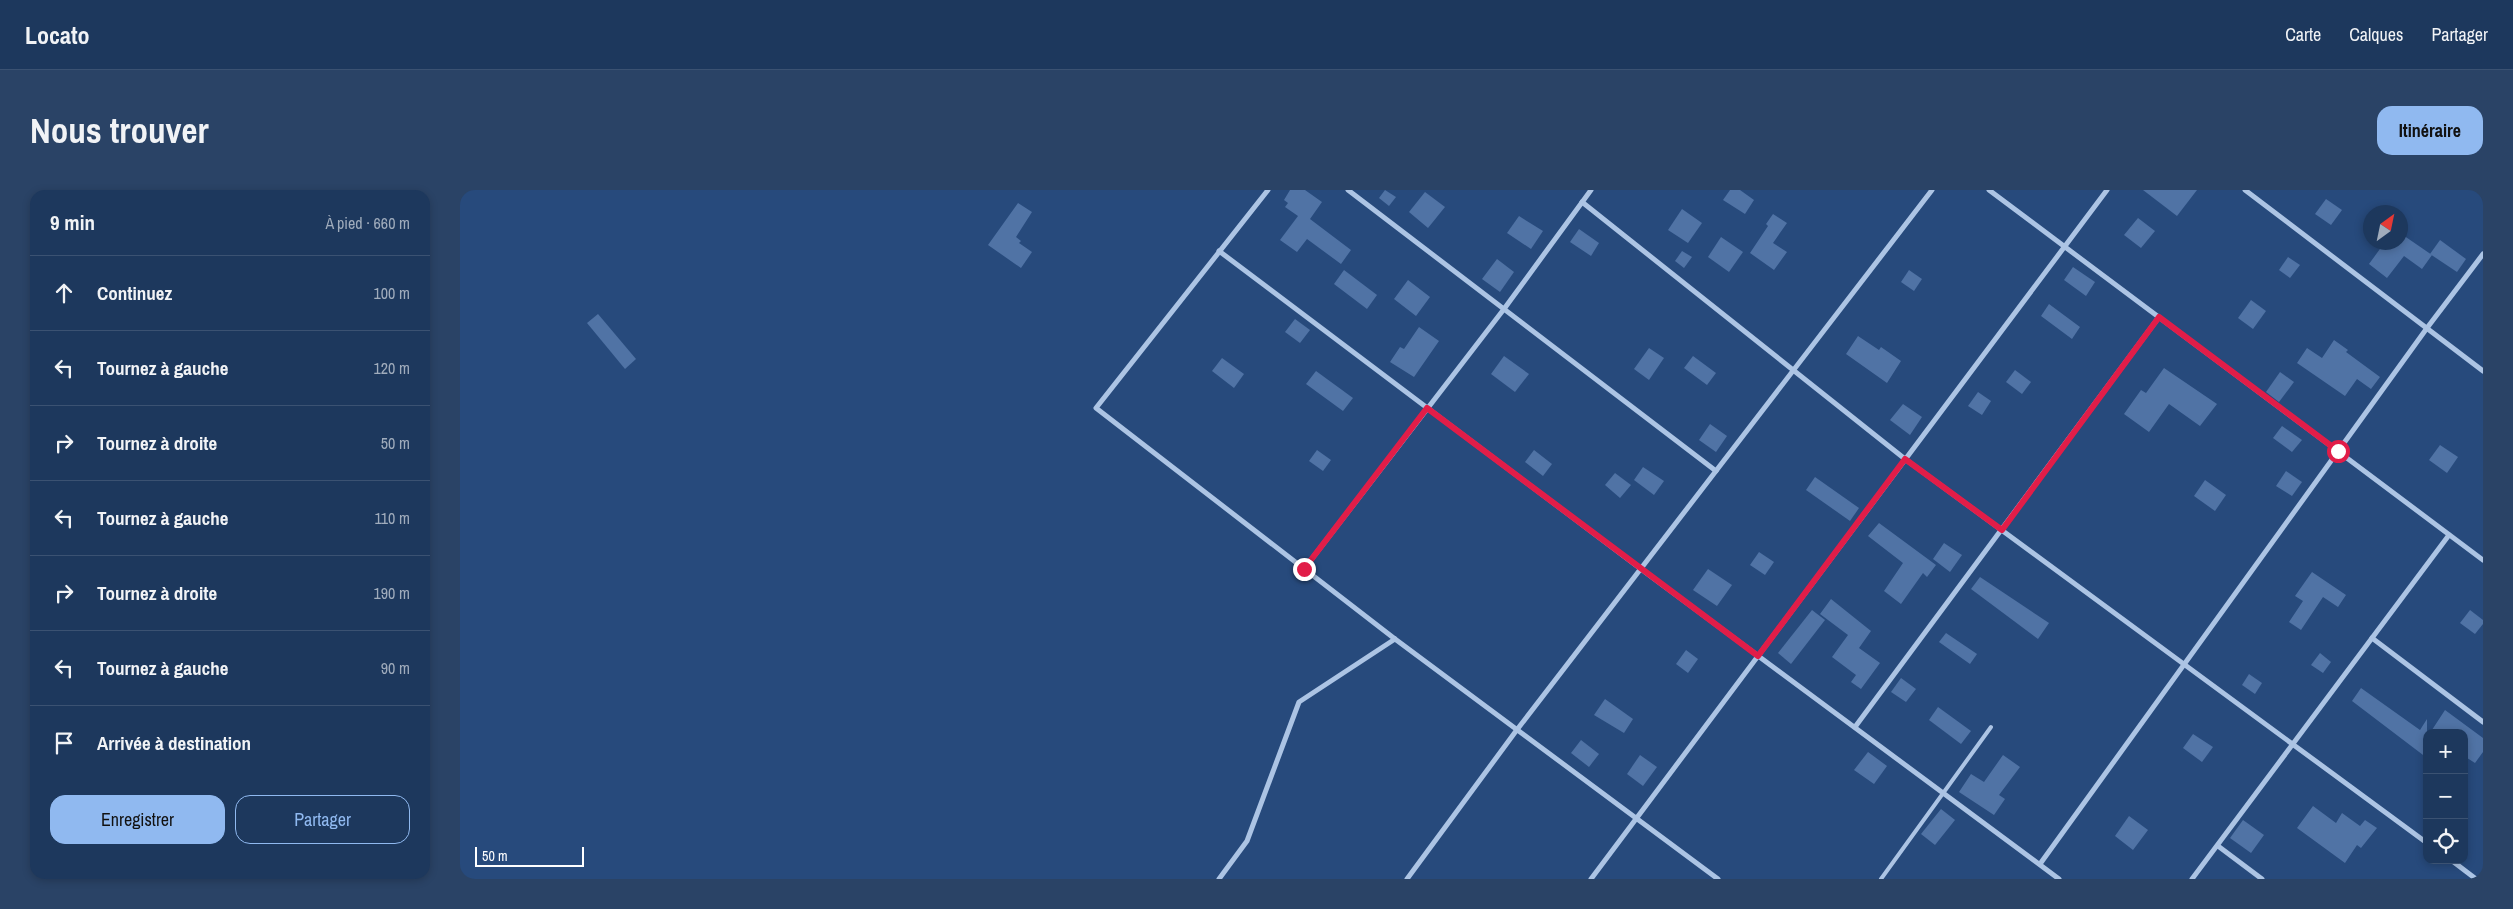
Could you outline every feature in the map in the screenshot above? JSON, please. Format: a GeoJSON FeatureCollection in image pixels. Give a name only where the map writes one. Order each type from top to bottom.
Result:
{"type":"FeatureCollection","features":[{"type":"Feature","properties":{"kind":"street"},"geometry":{"type":"LineString","coordinates":[[1268,190],[1096,408],[1516,731],[1718,879]]}},
{"type":"Feature","properties":{"kind":"street"},"geometry":{"type":"LineString","coordinates":[[1348,190],[1716,471]]}},
{"type":"Feature","properties":{"kind":"street"},"geometry":{"type":"LineString","coordinates":[[1304,569],[1504,309],[1591,190]]}},
{"type":"Feature","properties":{"kind":"street"},"geometry":{"type":"LineString","coordinates":[[1407,879],[1516,731],[1932,190]]}},
{"type":"Feature","properties":{"kind":"street"},"geometry":{"type":"LineString","coordinates":[[1990,190],[2483,560]]}},
{"type":"Feature","properties":{"kind":"street"},"geometry":{"type":"LineString","coordinates":[[1590,879],[2107,190]]}},
{"type":"Feature","properties":{"kind":"street"},"geometry":{"type":"LineString","coordinates":[[2245,190],[2483,371]]}},
{"type":"Feature","properties":{"kind":"street"},"geometry":{"type":"LineString","coordinates":[[1582,202],[1905,459],[2423,840]]}},
{"type":"Feature","properties":{"kind":"street"},"geometry":{"type":"LineString","coordinates":[[1219,251],[1640,569],[2059,879]]}},
{"type":"Feature","properties":{"kind":"street"},"geometry":{"type":"LineString","coordinates":[[2040,864],[2427,328],[2483,254]]}},
{"type":"Feature","properties":{"kind":"street"},"geometry":{"type":"LineString","coordinates":[[1855,727],[2159,317]]}},
{"type":"Feature","properties":{"kind":"street"},"geometry":{"type":"LineString","coordinates":[[2192,879],[2449,535]]}},
{"type":"Feature","properties":{"kind":"street"},"geometry":{"type":"LineString","coordinates":[[2372,638],[2483,722]]}},
{"type":"Feature","properties":{"kind":"street"},"geometry":{"type":"LineString","coordinates":[[1220,879],[1247,841],[1299,702],[1395,639]]}},
{"type":"Feature","properties":{"kind":"street"},"geometry":{"type":"LineString","coordinates":[[2218,846],[2262,879]]}},
{"type":"Feature","properties":{"kind":"street"},"geometry":{"type":"LineString","coordinates":[[2456,864],[2476,879]]}},
{"type":"Feature","properties":{"kind":"lane"},"geometry":{"type":"LineString","coordinates":[[1881,879],[1991,728]]}},
{"type":"Feature","properties":{"kind":"building"},"geometry":{"type":"Polygon","coordinates":[[[1290,190],[1305,190],[1322,202],[1310,219],[1351,250],[1341,264],[1307,239],[1297,252],[1280,240],[1298,216],[1285,207],[1288,203],[1284,200],[1290,190]]]}},
{"type":"Feature","properties":{"kind":"building"},"geometry":{"type":"Polygon","coordinates":[[[1385,190],[1396,197],[1389,206],[1379,198],[1385,190]]]}},
{"type":"Feature","properties":{"kind":"building"},"geometry":{"type":"Polygon","coordinates":[[[1730,190],[1740,190],[1754,200],[1745,214],[1723,200],[1730,190]]]}},
{"type":"Feature","properties":{"kind":"building"},"geometry":{"type":"Polygon","coordinates":[[[2143,190],[2197,190],[2177,216],[2143,190]]]}},
{"type":"Feature","properties":{"kind":"building"},"geometry":{"type":"Polygon","coordinates":[[[1425,192],[1445,207],[1428,228],[1409,212],[1425,192]]]}},
{"type":"Feature","properties":{"kind":"building"},"geometry":{"type":"Polygon","coordinates":[[[2326,199],[2342,210],[2331,225],[2315,214],[2326,199]]]}},
{"type":"Feature","properties":{"kind":"building"},"geometry":{"type":"Polygon","coordinates":[[[1018,203],[1032,212],[1016,237],[1021,241],[1019,243],[1032,252],[1021,268],[988,245],[1018,203]]]}},
{"type":"Feature","properties":{"kind":"building"},"geometry":{"type":"Polygon","coordinates":[[[1682,209],[1702,223],[1688,243],[1668,230],[1682,209]]]}},
{"type":"Feature","properties":{"kind":"building"},"geometry":{"type":"Polygon","coordinates":[[[1773,214],[1787,223],[1773,243],[1787,252],[1774,270],[1750,253],[1768,226],[1766,224],[1773,214]]]}},
{"type":"Feature","properties":{"kind":"building"},"geometry":{"type":"Polygon","coordinates":[[[1519,216],[1543,231],[1531,249],[1507,233],[1519,216]]]}},
{"type":"Feature","properties":{"kind":"building"},"geometry":{"type":"Polygon","coordinates":[[[2138,218],[2155,231],[2141,248],[2124,235],[2138,218]]]}},
{"type":"Feature","properties":{"kind":"building"},"geometry":{"type":"Polygon","coordinates":[[[1579,229],[1599,243],[1591,256],[1570,242],[1579,229]]]}},
{"type":"Feature","properties":{"kind":"building"},"geometry":{"type":"Polygon","coordinates":[[[1721,237],[1743,252],[1729,272],[1708,257],[1721,237]]]}},
{"type":"Feature","properties":{"kind":"building"},"geometry":{"type":"Polygon","coordinates":[[[2408,238],[2432,255],[2422,269],[2404,256],[2387,278],[2369,264],[2379,250],[2408,250],[2408,238]]]}},
{"type":"Feature","properties":{"kind":"building"},"geometry":{"type":"Polygon","coordinates":[[[2440,240],[2466,259],[2457,272],[2430,254],[2440,240]]]}},
{"type":"Feature","properties":{"kind":"building"},"geometry":{"type":"Polygon","coordinates":[[[1682,251],[1692,257],[1684,268],[1675,261],[1682,251]]]}},
{"type":"Feature","properties":{"kind":"building"},"geometry":{"type":"Polygon","coordinates":[[[2288,257],[2300,265],[2290,278],[2279,270],[2288,257]]]}},
{"type":"Feature","properties":{"kind":"building"},"geometry":{"type":"Polygon","coordinates":[[[1497,259],[1514,272],[1500,292],[1482,279],[1497,259]]]}},
{"type":"Feature","properties":{"kind":"building"},"geometry":{"type":"Polygon","coordinates":[[[2073,267],[2095,282],[2086,296],[2064,280],[2073,267]]]}},
{"type":"Feature","properties":{"kind":"building"},"geometry":{"type":"Polygon","coordinates":[[[1344,270],[1377,295],[1367,309],[1334,284],[1344,270]]]}},
{"type":"Feature","properties":{"kind":"building"},"geometry":{"type":"Polygon","coordinates":[[[1909,270],[1922,279],[1914,291],[1901,282],[1909,270]]]}},
{"type":"Feature","properties":{"kind":"building"},"geometry":{"type":"Polygon","coordinates":[[[1408,280],[1430,297],[1416,316],[1394,299],[1408,280]]]}},
{"type":"Feature","properties":{"kind":"building"},"geometry":{"type":"Polygon","coordinates":[[[2251,300],[2266,311],[2253,329],[2238,318],[2251,300]]]}},
{"type":"Feature","properties":{"kind":"building"},"geometry":{"type":"Polygon","coordinates":[[[2049,304],[2080,327],[2072,339],[2041,316],[2049,304]]]}},
{"type":"Feature","properties":{"kind":"building"},"geometry":{"type":"Polygon","coordinates":[[[598,314],[636,359],[625,369],[587,323],[598,314]]]}},
{"type":"Feature","properties":{"kind":"building"},"geometry":{"type":"Polygon","coordinates":[[[1295,319],[1310,330],[1300,343],[1285,332],[1295,319]]]}},
{"type":"Feature","properties":{"kind":"building"},"geometry":{"type":"Polygon","coordinates":[[[1419,327],[1439,341],[1414,377],[1390,362],[1400,347],[1404,349],[1419,327]]]}},
{"type":"Feature","properties":{"kind":"building"},"geometry":{"type":"Polygon","coordinates":[[[1858,336],[1879,350],[1881,347],[1901,361],[1887,383],[1846,354],[1858,336]]]}},
{"type":"Feature","properties":{"kind":"building"},"geometry":{"type":"Polygon","coordinates":[[[2334,340],[2348,350],[2346,352],[2380,377],[2371,389],[2357,379],[2345,396],[2297,363],[2307,348],[2322,358],[2334,340]]]}},
{"type":"Feature","properties":{"kind":"building"},"geometry":{"type":"Polygon","coordinates":[[[1649,348],[1664,358],[1649,380],[1634,369],[1649,348]]]}},
{"type":"Feature","properties":{"kind":"building"},"geometry":{"type":"Polygon","coordinates":[[[1504,356],[1529,374],[1515,392],[1491,374],[1504,356]]]}},
{"type":"Feature","properties":{"kind":"building"},"geometry":{"type":"Polygon","coordinates":[[[1693,356],[1716,373],[1707,385],[1684,368],[1693,356]]]}},
{"type":"Feature","properties":{"kind":"building"},"geometry":{"type":"Polygon","coordinates":[[[1222,358],[1244,374],[1234,388],[1212,371],[1222,358]]]}},
{"type":"Feature","properties":{"kind":"building"},"geometry":{"type":"Polygon","coordinates":[[[2164,368],[2217,404],[2200,426],[2169,404],[2149,432],[2124,414],[2141,390],[2146,393],[2164,368]]]}},
{"type":"Feature","properties":{"kind":"building"},"geometry":{"type":"Polygon","coordinates":[[[2015,370],[2031,382],[2022,394],[2006,382],[2015,370]]]}},
{"type":"Feature","properties":{"kind":"building"},"geometry":{"type":"Polygon","coordinates":[[[1316,371],[1353,398],[1343,411],[1306,384],[1316,371]]]}},
{"type":"Feature","properties":{"kind":"building"},"geometry":{"type":"Polygon","coordinates":[[[2280,372],[2294,382],[2279,402],[2266,392],[2280,372]]]}},
{"type":"Feature","properties":{"kind":"building"},"geometry":{"type":"Polygon","coordinates":[[[1978,392],[1991,401],[1982,415],[1968,406],[1978,392]]]}},
{"type":"Feature","properties":{"kind":"building"},"geometry":{"type":"Polygon","coordinates":[[[1903,404],[1922,417],[1910,435],[1890,420],[1903,404]]]}},
{"type":"Feature","properties":{"kind":"building"},"geometry":{"type":"Polygon","coordinates":[[[1710,424],[1727,436],[1716,452],[1699,440],[1710,424]]]}},
{"type":"Feature","properties":{"kind":"building"},"geometry":{"type":"Polygon","coordinates":[[[2282,426],[2302,440],[2292,452],[2273,438],[2282,426]]]}},
{"type":"Feature","properties":{"kind":"building"},"geometry":{"type":"Polygon","coordinates":[[[2440,445],[2458,457],[2447,473],[2429,460],[2440,445]]]}},
{"type":"Feature","properties":{"kind":"building"},"geometry":{"type":"Polygon","coordinates":[[[1317,450],[1331,460],[1323,471],[1309,461],[1317,450]]]}},
{"type":"Feature","properties":{"kind":"building"},"geometry":{"type":"Polygon","coordinates":[[[1534,450],[1552,464],[1543,476],[1525,462],[1534,450]]]}},
{"type":"Feature","properties":{"kind":"building"},"geometry":{"type":"Polygon","coordinates":[[[1643,467],[1664,481],[1654,495],[1634,480],[1643,467]]]}},
{"type":"Feature","properties":{"kind":"building"},"geometry":{"type":"Polygon","coordinates":[[[2286,471],[2302,482],[2292,496],[2276,486],[2286,471]]]}},
{"type":"Feature","properties":{"kind":"building"},"geometry":{"type":"Polygon","coordinates":[[[1615,473],[1631,485],[1620,498],[1605,485],[1615,473]]]}},
{"type":"Feature","properties":{"kind":"building"},"geometry":{"type":"Polygon","coordinates":[[[1815,477],[1859,508],[1850,521],[1806,490],[1815,477]]]}},
{"type":"Feature","properties":{"kind":"building"},"geometry":{"type":"Polygon","coordinates":[[[2205,480],[2226,495],[2215,511],[2194,496],[2205,480]]]}},
{"type":"Feature","properties":{"kind":"building"},"geometry":{"type":"Polygon","coordinates":[[[1879,523],[1936,565],[1927,577],[1923,573],[1901,604],[1884,591],[1903,563],[1868,536],[1879,523]]]}},
{"type":"Feature","properties":{"kind":"building"},"geometry":{"type":"Polygon","coordinates":[[[1944,543],[1962,555],[1950,572],[1933,559],[1944,543]]]}},
{"type":"Feature","properties":{"kind":"building"},"geometry":{"type":"Polygon","coordinates":[[[1759,552],[1774,562],[1765,575],[1750,565],[1759,552]]]}},
{"type":"Feature","properties":{"kind":"building"},"geometry":{"type":"Polygon","coordinates":[[[1708,569],[1732,585],[1717,606],[1693,590],[1708,569]]]}},
{"type":"Feature","properties":{"kind":"building"},"geometry":{"type":"Polygon","coordinates":[[[2312,572],[2346,595],[2338,607],[2323,597],[2301,630],[2289,622],[2303,601],[2295,596],[2312,572]]]}},
{"type":"Feature","properties":{"kind":"building"},"geometry":{"type":"Polygon","coordinates":[[[1980,577],[2049,623],[2038,639],[1971,589],[1980,577]]]}},
{"type":"Feature","properties":{"kind":"building"},"geometry":{"type":"Polygon","coordinates":[[[1831,599],[1871,631],[1859,648],[1880,663],[1861,689],[1851,682],[1856,675],[1832,657],[1848,635],[1820,614],[1831,599]]]}},
{"type":"Feature","properties":{"kind":"building"},"geometry":{"type":"Polygon","coordinates":[[[1812,610],[1825,620],[1791,664],[1778,653],[1812,610]]]}},
{"type":"Feature","properties":{"kind":"building"},"geometry":{"type":"Polygon","coordinates":[[[2470,610],[2483,620],[2483,624],[2475,634],[2460,623],[2470,610]]]}},
{"type":"Feature","properties":{"kind":"building"},"geometry":{"type":"Polygon","coordinates":[[[1946,633],[1977,654],[1970,664],[1939,642],[1946,633]]]}},
{"type":"Feature","properties":{"kind":"building"},"geometry":{"type":"Polygon","coordinates":[[[1686,650],[1698,659],[1688,673],[1676,664],[1686,650]]]}},
{"type":"Feature","properties":{"kind":"building"},"geometry":{"type":"Polygon","coordinates":[[[2320,653],[2331,662],[2323,673],[2311,665],[2320,653]]]}},
{"type":"Feature","properties":{"kind":"building"},"geometry":{"type":"Polygon","coordinates":[[[2249,674],[2262,683],[2255,694],[2242,685],[2249,674]]]}},
{"type":"Feature","properties":{"kind":"building"},"geometry":{"type":"Polygon","coordinates":[[[1901,678],[1916,689],[1906,702],[1891,692],[1901,678]]]}},
{"type":"Feature","properties":{"kind":"building"},"geometry":{"type":"Polygon","coordinates":[[[2361,688],[2420,730],[2427,719],[2427,729],[2423,729],[2423,755],[2352,701],[2361,688]]]}},
{"type":"Feature","properties":{"kind":"building"},"geometry":{"type":"Polygon","coordinates":[[[1605,699],[1633,719],[1624,733],[1594,715],[1605,699]]]}},
{"type":"Feature","properties":{"kind":"building"},"geometry":{"type":"Polygon","coordinates":[[[1938,707],[1971,731],[1961,744],[1929,720],[1938,707]]]}},
{"type":"Feature","properties":{"kind":"building"},"geometry":{"type":"Polygon","coordinates":[[[2445,710],[2483,738],[2483,752],[2475,763],[2468,759],[2468,729],[2433,729],[2445,710]]]}},
{"type":"Feature","properties":{"kind":"building"},"geometry":{"type":"Polygon","coordinates":[[[2193,734],[2213,747],[2202,762],[2183,748],[2193,734]]]}},
{"type":"Feature","properties":{"kind":"building"},"geometry":{"type":"Polygon","coordinates":[[[1581,740],[1599,754],[1589,767],[1571,753],[1581,740]]]}},
{"type":"Feature","properties":{"kind":"building"},"geometry":{"type":"Polygon","coordinates":[[[1868,752],[1887,766],[1874,784],[1854,770],[1868,752]]]}},
{"type":"Feature","properties":{"kind":"building"},"geometry":{"type":"Polygon","coordinates":[[[1640,755],[1657,767],[1643,786],[1627,774],[1640,755]]]}},
{"type":"Feature","properties":{"kind":"building"},"geometry":{"type":"Polygon","coordinates":[[[2003,755],[2020,767],[1999,795],[2005,799],[1994,815],[1959,792],[1971,774],[1984,782],[2003,755]]]}},
{"type":"Feature","properties":{"kind":"building"},"geometry":{"type":"Polygon","coordinates":[[[2313,806],[2336,823],[2342,813],[2360,826],[2365,820],[2377,828],[2361,848],[2357,845],[2345,863],[2297,828],[2313,806]]]}},
{"type":"Feature","properties":{"kind":"building"},"geometry":{"type":"Polygon","coordinates":[[[1941,809],[1955,820],[1935,845],[1921,834],[1941,809]]]}},
{"type":"Feature","properties":{"kind":"building"},"geometry":{"type":"Polygon","coordinates":[[[2129,816],[2148,830],[2133,850],[2115,836],[2129,816]]]}},
{"type":"Feature","properties":{"kind":"building"},"geometry":{"type":"Polygon","coordinates":[[[2243,820],[2264,835],[2251,853],[2230,838],[2243,820]]]}},
{"type":"Feature","properties":{"kind":"route"},"geometry":{"type":"LineString","coordinates":[[1304,569],[1427,408],[1758,656],[1905,459],[2002,530],[2159,317],[2338,451]]}}]}
